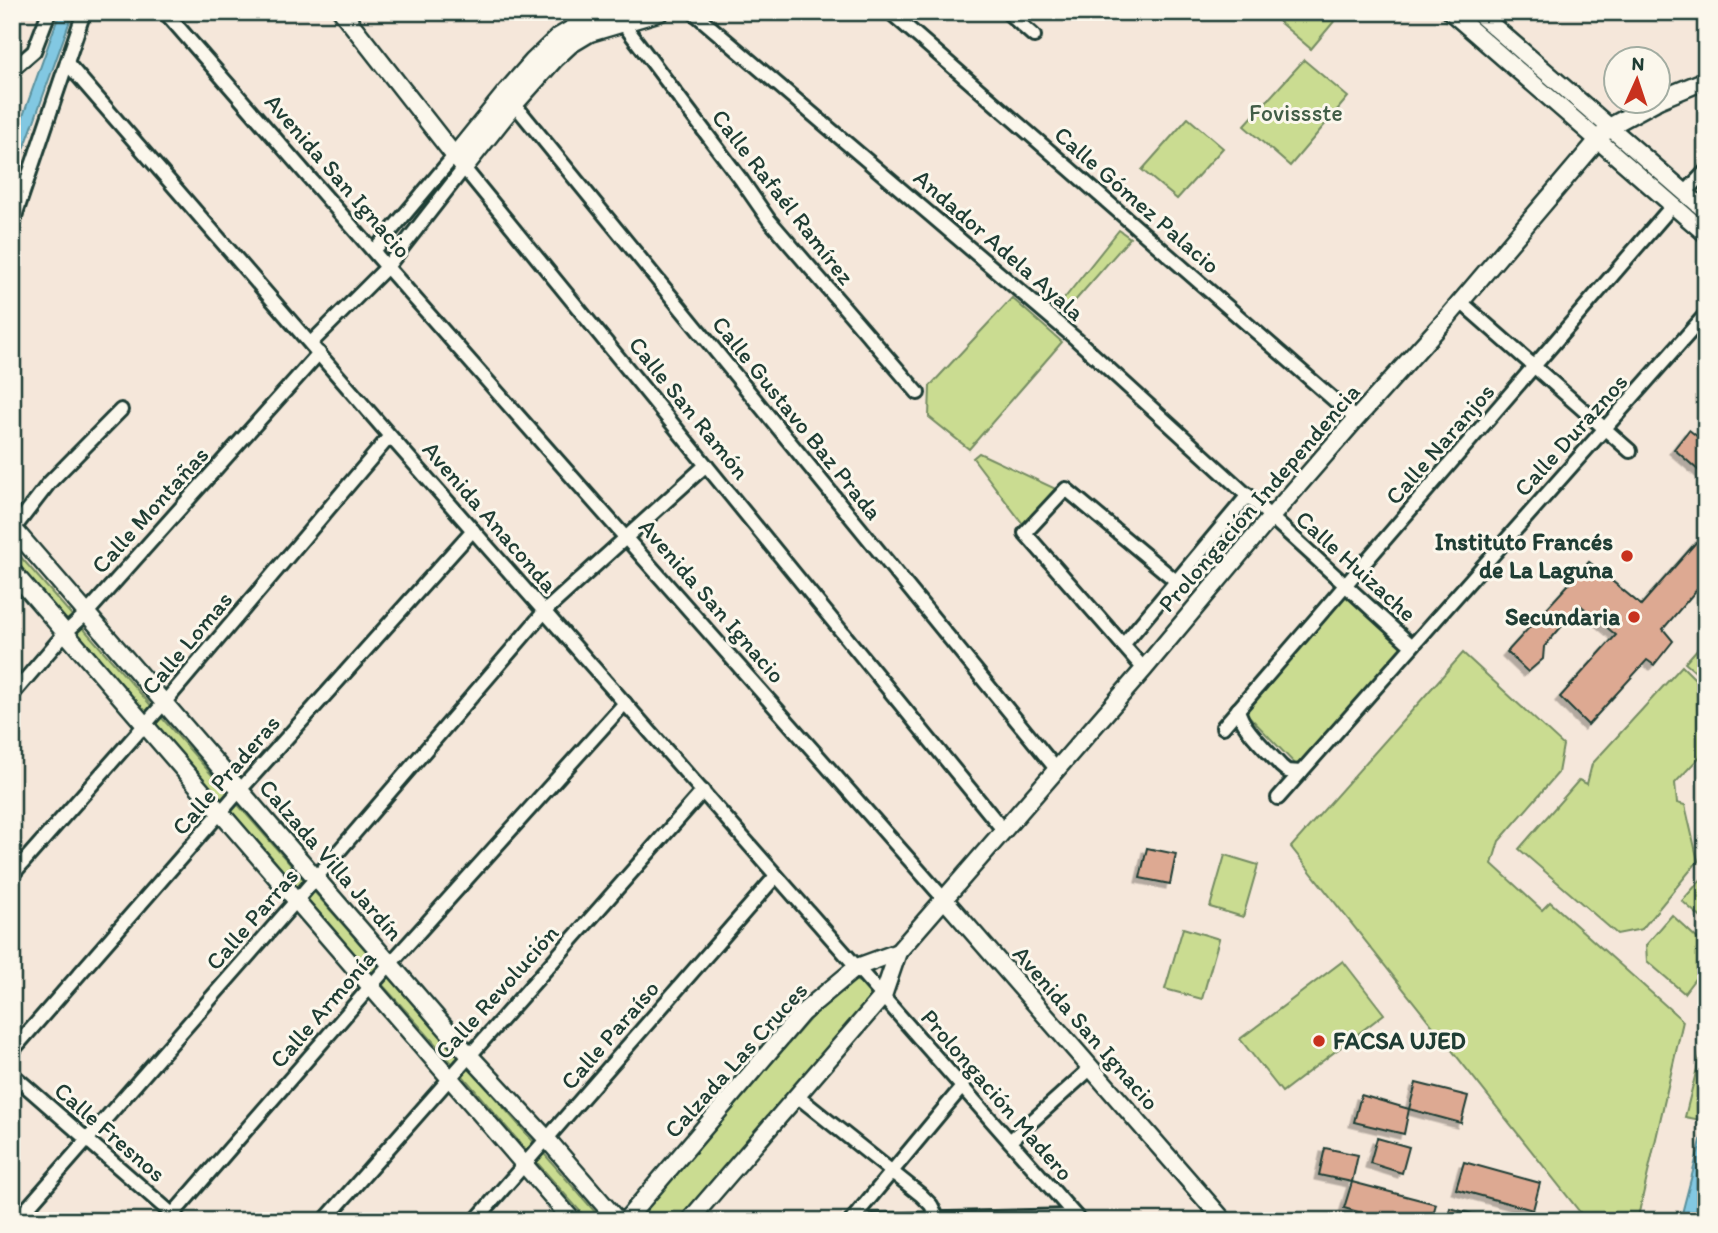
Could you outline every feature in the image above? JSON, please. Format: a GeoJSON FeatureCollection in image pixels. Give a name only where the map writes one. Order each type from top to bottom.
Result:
{"type":"FeatureCollection","features":[{"type":"Feature","properties":{"kind":"street"},"geometry":{"type":"LineString","coordinates":[[12,70],[34,51],[48,12]]}},
{"type":"Feature","properties":{"kind":"street"},"geometry":{"type":"LineString","coordinates":[[12,225],[85,12]]}},
{"type":"Feature","properties":{"kind":"street","name":"Avenida San Ignacio"},"geometry":{"type":"LineString","coordinates":[[166,12],[1224,1221]]}},
{"type":"Feature","properties":{"kind":"street","name":"Calle San Ramón"},"geometry":{"type":"LineString","coordinates":[[342,12],[459,162],[1004,831]]}},
{"type":"Feature","properties":{"kind":"street"},"geometry":{"type":"LineString","coordinates":[[374,251],[459,162],[510,99],[533,61],[558,37],[587,20],[661,12]]}},
{"type":"Feature","properties":{"kind":"street","name":"Andador Adela Ayala"},"geometry":{"type":"LineString","coordinates":[[693,12],[1012,283],[1271,517]]}},
{"type":"Feature","properties":{"kind":"street","name":"Calle Gómez Palacio"},"geometry":{"type":"LineString","coordinates":[[890,12],[1356,419]]}},
{"type":"Feature","properties":{"kind":"street"},"geometry":{"type":"LineString","coordinates":[[1007,12],[1034,36]]}},
{"type":"Feature","properties":{"kind":"street"},"geometry":{"type":"LineString","coordinates":[[1451,12],[1706,234]]}},
{"type":"Feature","properties":{"kind":"street"},"geometry":{"type":"LineString","coordinates":[[1477,12],[1706,211]]}},
{"type":"Feature","properties":{"kind":"street","name":"Calle Rafaél Ramírez"},"geometry":{"type":"LineString","coordinates":[[617,16],[769,220],[918,393]]}},
{"type":"Feature","properties":{"kind":"street","name":"Avenida Anaconda"},"geometry":{"type":"LineString","coordinates":[[67,63],[390,436],[883,996]]}},
{"type":"Feature","properties":{"kind":"street","name":"Prolongación Independencia"},"geometry":{"type":"LineString","coordinates":[[1672,95],[1706,80]]}},
{"type":"Feature","properties":{"kind":"street","name":"Calle Gustavo Baz Prada"},"geometry":{"type":"LineString","coordinates":[[510,99],[1057,770]]}},
{"type":"Feature","properties":{"kind":"street","name":"Prolongación Independencia"},"geometry":{"type":"LineString","coordinates":[[944,899],[1144,669],[1271,517],[1461,302],[1598,139],[1609,127],[1629,116]]}},
{"type":"Feature","properties":{"kind":"street","name":"Calle Montañas"},"geometry":{"type":"LineString","coordinates":[[12,695],[65,633],[87,613],[387,267],[459,162]]}},
{"type":"Feature","properties":{"kind":"street"},"geometry":{"type":"LineString","coordinates":[[1685,193],[1706,171]]}},
{"type":"Feature","properties":{"kind":"street","name":"Calle Naranjos"},"geometry":{"type":"LineString","coordinates":[[1223,727],[1673,205]]}},
{"type":"Feature","properties":{"kind":"street"},"geometry":{"type":"LineString","coordinates":[[1461,302],[1630,451]]}},
{"type":"Feature","properties":{"kind":"street","name":"Calle Duraznos"},"geometry":{"type":"LineString","coordinates":[[1278,798],[1706,314]]}},
{"type":"Feature","properties":{"kind":"street"},"geometry":{"type":"LineString","coordinates":[[13,529],[49,483],[121,410]]}},
{"type":"Feature","properties":{"kind":"street","name":"Calle Lomas"},"geometry":{"type":"LineString","coordinates":[[12,875],[164,703],[390,436]]}},
{"type":"Feature","properties":{"kind":"street","name":"Calle Parras"},"geometry":{"type":"LineString","coordinates":[[16,1221],[545,611],[706,465]]}},
{"type":"Feature","properties":{"kind":"street"},"geometry":{"type":"LineString","coordinates":[[1144,669],[1025,533],[1066,489],[1176,581]]}},
{"type":"Feature","properties":{"kind":"street"},"geometry":{"type":"LineString","coordinates":[[1123,645],[1248,495]]}},
{"type":"Feature","properties":{"kind":"street","name":"Calle Huizache"},"geometry":{"type":"LineString","coordinates":[[1271,517],[1412,646]]}},
{"type":"Feature","properties":{"kind":"street","name":"Calzada Villa Jardín"},"geometry":{"type":"LineString","coordinates":[[13,529],[469,1055],[618,1221]]}},
{"type":"Feature","properties":{"kind":"street","name":"Calle Praderas"},"geometry":{"type":"LineString","coordinates":[[12,1051],[240,790],[474,530]]}},
{"type":"Feature","properties":{"kind":"street"},"geometry":{"type":"LineString","coordinates":[[12,571],[573,1221]]}},
{"type":"Feature","properties":{"kind":"street","name":"Calle Armonía"},"geometry":{"type":"LineString","coordinates":[[173,1219],[390,964],[625,703]]}},
{"type":"Feature","properties":{"kind":"street"},"geometry":{"type":"LineString","coordinates":[[1238,709],[1244,725],[1281,766],[1287,771],[1301,772]]}},
{"type":"Feature","properties":{"kind":"street","name":"Calle Revolución"},"geometry":{"type":"LineString","coordinates":[[324,1221],[702,791]]}},
{"type":"Feature","properties":{"kind":"street","name":"Calle Paraíso"},"geometry":{"type":"LineString","coordinates":[[475,1221],[776,876]]}},
{"type":"Feature","properties":{"kind":"street","name":"Calzada Las Cruces"},"geometry":{"type":"LineString","coordinates":[[689,1221],[883,996],[898,952],[944,899]]}},
{"type":"Feature","properties":{"kind":"street","name":"Calzada Las Cruces"},"geometry":{"type":"LineString","coordinates":[[625,1221],[802,1013],[857,967],[898,952]]}},
{"type":"Feature","properties":{"kind":"street","name":"Prolongación Madero"},"geometry":{"type":"LineString","coordinates":[[883,996],[1078,1218]]}},
{"type":"Feature","properties":{"kind":"street"},"geometry":{"type":"LineString","coordinates":[[1010,1141],[1091,1068]]}},
{"type":"Feature","properties":{"kind":"street","name":"Calle Fresnos"},"geometry":{"type":"LineString","coordinates":[[12,1074],[173,1219]]}},
{"type":"Feature","properties":{"kind":"street"},"geometry":{"type":"LineString","coordinates":[[851,1221],[962,1087]]}},
{"type":"Feature","properties":{"kind":"street"},"geometry":{"type":"LineString","coordinates":[[797,1096],[921,1195],[939,1220]]}},
{"type":"Feature","properties":{"kind":"street"},"geometry":{"type":"LineString","coordinates":[[860,1221],[1078,1218]]}},
{"type":"Feature","properties":{"kind":"green space"},"geometry":{"type":"Polygon","coordinates":[[[1276,12],[1342,12],[1311,49],[1272,16],[1276,12]]]}},
{"type":"Feature","properties":{"kind":"green space","name":"Fovissste"},"geometry":{"type":"Polygon","coordinates":[[[1304,60],[1348,97],[1290,166],[1244,126],[1304,60]]]}},
{"type":"Feature","properties":{"kind":"green space"},"geometry":{"type":"Polygon","coordinates":[[[1188,118],[1223,148],[1177,199],[1142,170],[1188,118]]]}},
{"type":"Feature","properties":{"kind":"green space"},"geometry":{"type":"Polygon","coordinates":[[[1119,230],[1130,238],[1067,310],[1060,304],[1119,230]]]}},
{"type":"Feature","properties":{"kind":"green space"},"geometry":{"type":"Polygon","coordinates":[[[1012,298],[1062,342],[969,449],[929,417],[930,386],[1012,298]]]}},
{"type":"Feature","properties":{"kind":"green space"},"geometry":{"type":"Polygon","coordinates":[[[979,453],[1058,490],[1026,528],[973,458],[979,453]]]}},
{"type":"Feature","properties":{"kind":"green space"},"geometry":{"type":"Polygon","coordinates":[[[12,547],[603,1221],[589,1221],[570,1201],[12,565],[12,547]]]}},
{"type":"Feature","properties":{"kind":"green space"},"geometry":{"type":"Polygon","coordinates":[[[1352,589],[1409,642],[1298,767],[1244,711],[1352,589]]]}},
{"type":"Feature","properties":{"kind":"green space"},"geometry":{"type":"Polygon","coordinates":[[[1706,639],[1706,681],[1685,663],[1706,639]]]}},
{"type":"Feature","properties":{"kind":"green space"},"geometry":{"type":"Polygon","coordinates":[[[1463,653],[1563,745],[1558,773],[1499,841],[1492,864],[1542,910],[1550,902],[1683,1021],[1637,1221],[1587,1221],[1291,847],[1463,653]]]}},
{"type":"Feature","properties":{"kind":"green space"},"geometry":{"type":"Polygon","coordinates":[[[1682,666],[1706,690],[1706,750],[1675,783],[1677,803],[1685,805],[1698,861],[1642,929],[1617,934],[1519,849],[1579,780],[1587,784],[1592,764],[1682,666]]]}},
{"type":"Feature","properties":{"kind":"green space"},"geometry":{"type":"Polygon","coordinates":[[[1225,855],[1258,865],[1243,917],[1210,907],[1225,855]]]}},
{"type":"Feature","properties":{"kind":"green space"},"geometry":{"type":"Polygon","coordinates":[[[1706,874],[1706,922],[1682,901],[1706,874]]]}},
{"type":"Feature","properties":{"kind":"green space"},"geometry":{"type":"Polygon","coordinates":[[[1672,915],[1702,943],[1704,967],[1684,993],[1647,961],[1646,945],[1672,915]]]}},
{"type":"Feature","properties":{"kind":"green space"},"geometry":{"type":"Polygon","coordinates":[[[1183,928],[1219,939],[1202,999],[1165,989],[1183,928]]]}},
{"type":"Feature","properties":{"kind":"green space"},"geometry":{"type":"Polygon","coordinates":[[[1343,961],[1384,1014],[1282,1092],[1240,1039],[1343,961]]]}},
{"type":"Feature","properties":{"kind":"green space"},"geometry":{"type":"Polygon","coordinates":[[[854,980],[868,985],[871,993],[868,1004],[683,1218],[680,1221],[644,1221],[643,1214],[649,1204],[831,995],[854,980]]]}},
{"type":"Feature","properties":{"kind":"green space"},"geometry":{"type":"Polygon","coordinates":[[[1704,1040],[1706,1041],[1706,1121],[1685,1117],[1704,1040]]]}},
{"type":"Feature","properties":{"kind":"water"},"geometry":{"type":"Polygon","coordinates":[[[60,12],[73,12],[12,183],[12,147],[60,12]]]}},
{"type":"Feature","properties":{"kind":"water"},"geometry":{"type":"Polygon","coordinates":[[[1704,1129],[1706,1221],[1680,1221],[1704,1129]]]}},
{"type":"Feature","properties":{"kind":"building"},"geometry":{"type":"Polygon","coordinates":[[[1689,430],[1706,443],[1706,477],[1674,449],[1689,430]]]}},
{"type":"Feature","properties":{"kind":"building","name":"Secundaria"},"geometry":{"type":"Polygon","coordinates":[[[1706,531],[1706,579],[1663,629],[1673,641],[1654,665],[1647,660],[1588,725],[1560,697],[1616,635],[1580,605],[1544,647],[1543,659],[1528,672],[1507,652],[1589,562],[1641,605],[1706,531]]]}},
{"type":"Feature","properties":{"kind":"building"},"geometry":{"type":"Polygon","coordinates":[[[1147,848],[1176,854],[1170,884],[1140,878],[1147,848]]]}},
{"type":"Feature","properties":{"kind":"building"},"geometry":{"type":"Polygon","coordinates":[[[1416,1083],[1468,1096],[1461,1123],[1409,1109],[1416,1083]]]}},
{"type":"Feature","properties":{"kind":"building"},"geometry":{"type":"Polygon","coordinates":[[[1361,1095],[1409,1109],[1404,1134],[1354,1122],[1361,1095]]]}},
{"type":"Feature","properties":{"kind":"building"},"geometry":{"type":"Polygon","coordinates":[[[1377,1138],[1409,1147],[1402,1173],[1370,1163],[1377,1138]]]}},
{"type":"Feature","properties":{"kind":"building"},"geometry":{"type":"Polygon","coordinates":[[[1325,1148],[1358,1155],[1352,1182],[1319,1175],[1325,1148]]]}},
{"type":"Feature","properties":{"kind":"building"},"geometry":{"type":"Polygon","coordinates":[[[1464,1162],[1540,1183],[1533,1210],[1456,1189],[1464,1162]]]}},
{"type":"Feature","properties":{"kind":"building"},"geometry":{"type":"Polygon","coordinates":[[[1352,1182],[1436,1204],[1431,1221],[1390,1221],[1344,1208],[1352,1182]]]}},
{"type":"Feature","properties":{"kind":"building"},"geometry":{"type":"Polygon","coordinates":[[[1450,1208],[1499,1221],[1447,1221],[1450,1208]]]}},
{"type":"Feature","properties":{"kind":"place","name":"Instituto Francés de La Laguna"},"geometry":{"type":"Point","coordinates":[1627,556]}},
{"type":"Feature","properties":{"kind":"place","name":"Secundaria"},"geometry":{"type":"Point","coordinates":[1634,617]}},
{"type":"Feature","properties":{"kind":"place","name":"FACSA UJED"},"geometry":{"type":"Point","coordinates":[1319,1041]}}]}
